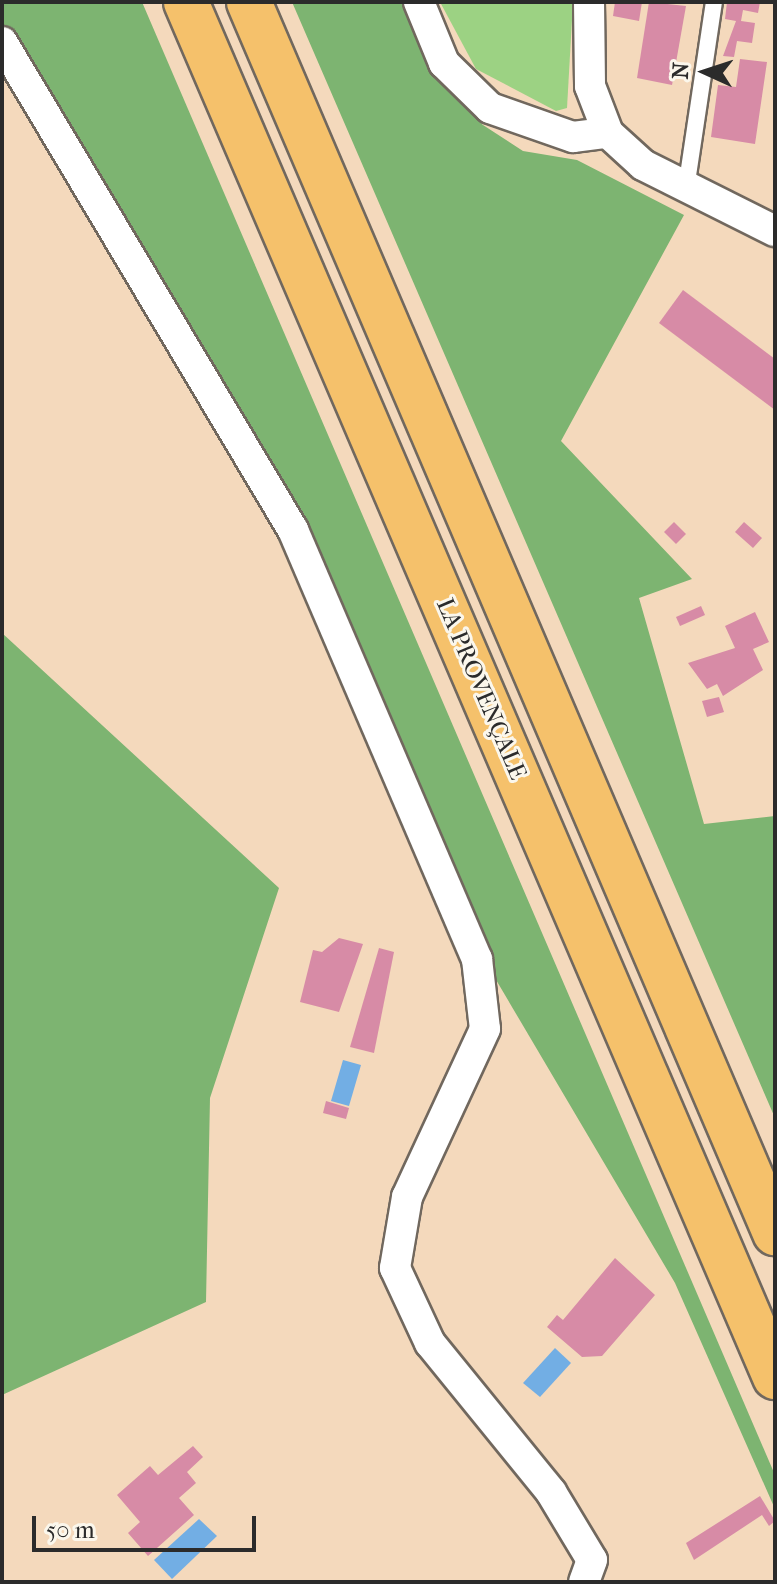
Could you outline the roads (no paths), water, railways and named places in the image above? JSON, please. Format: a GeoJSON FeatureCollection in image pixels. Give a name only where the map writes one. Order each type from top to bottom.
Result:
{"type":"FeatureCollection","features":[{"type":"Feature","properties":{"kind":"highway","name":"LA PROVENÇALE"},"geometry":{"type":"LineString","coordinates":[[186,2],[775,1377]]}},
{"type":"Feature","properties":{"kind":"highway"},"geometry":{"type":"LineString","coordinates":[[249,2],[775,1233]]}},
{"type":"Feature","properties":{"kind":"street"},"geometry":{"type":"LineString","coordinates":[[419,2],[444,63],[490,108],[573,137],[608,133]]}},
{"type":"Feature","properties":{"kind":"street"},"geometry":{"type":"LineString","coordinates":[[589,2],[590,86],[608,133],[686,189],[775,231]]}},
{"type":"Feature","properties":{"kind":"street"},"geometry":{"type":"LineString","coordinates":[[2,42],[293,530],[477,959],[485,1029],[407,1197],[395,1268],[430,1343],[551,1492],[592,1560],[584,1582]]}},
{"type":"Feature","properties":{"kind":"lane"},"geometry":{"type":"LineString","coordinates":[[686,189],[714,2]]}},
{"type":"Feature","properties":{"kind":"water"},"geometry":{"type":"Polygon","coordinates":[[[343,1060],[361,1065],[349,1106],[331,1101],[343,1060]]]}},
{"type":"Feature","properties":{"kind":"water"},"geometry":{"type":"Polygon","coordinates":[[[555,1348],[571,1363],[540,1397],[523,1383],[555,1348]]]}},
{"type":"Feature","properties":{"kind":"water"},"geometry":{"type":"Polygon","coordinates":[[[199,1519],[217,1536],[172,1579],[154,1560],[199,1519]]]}}]}
